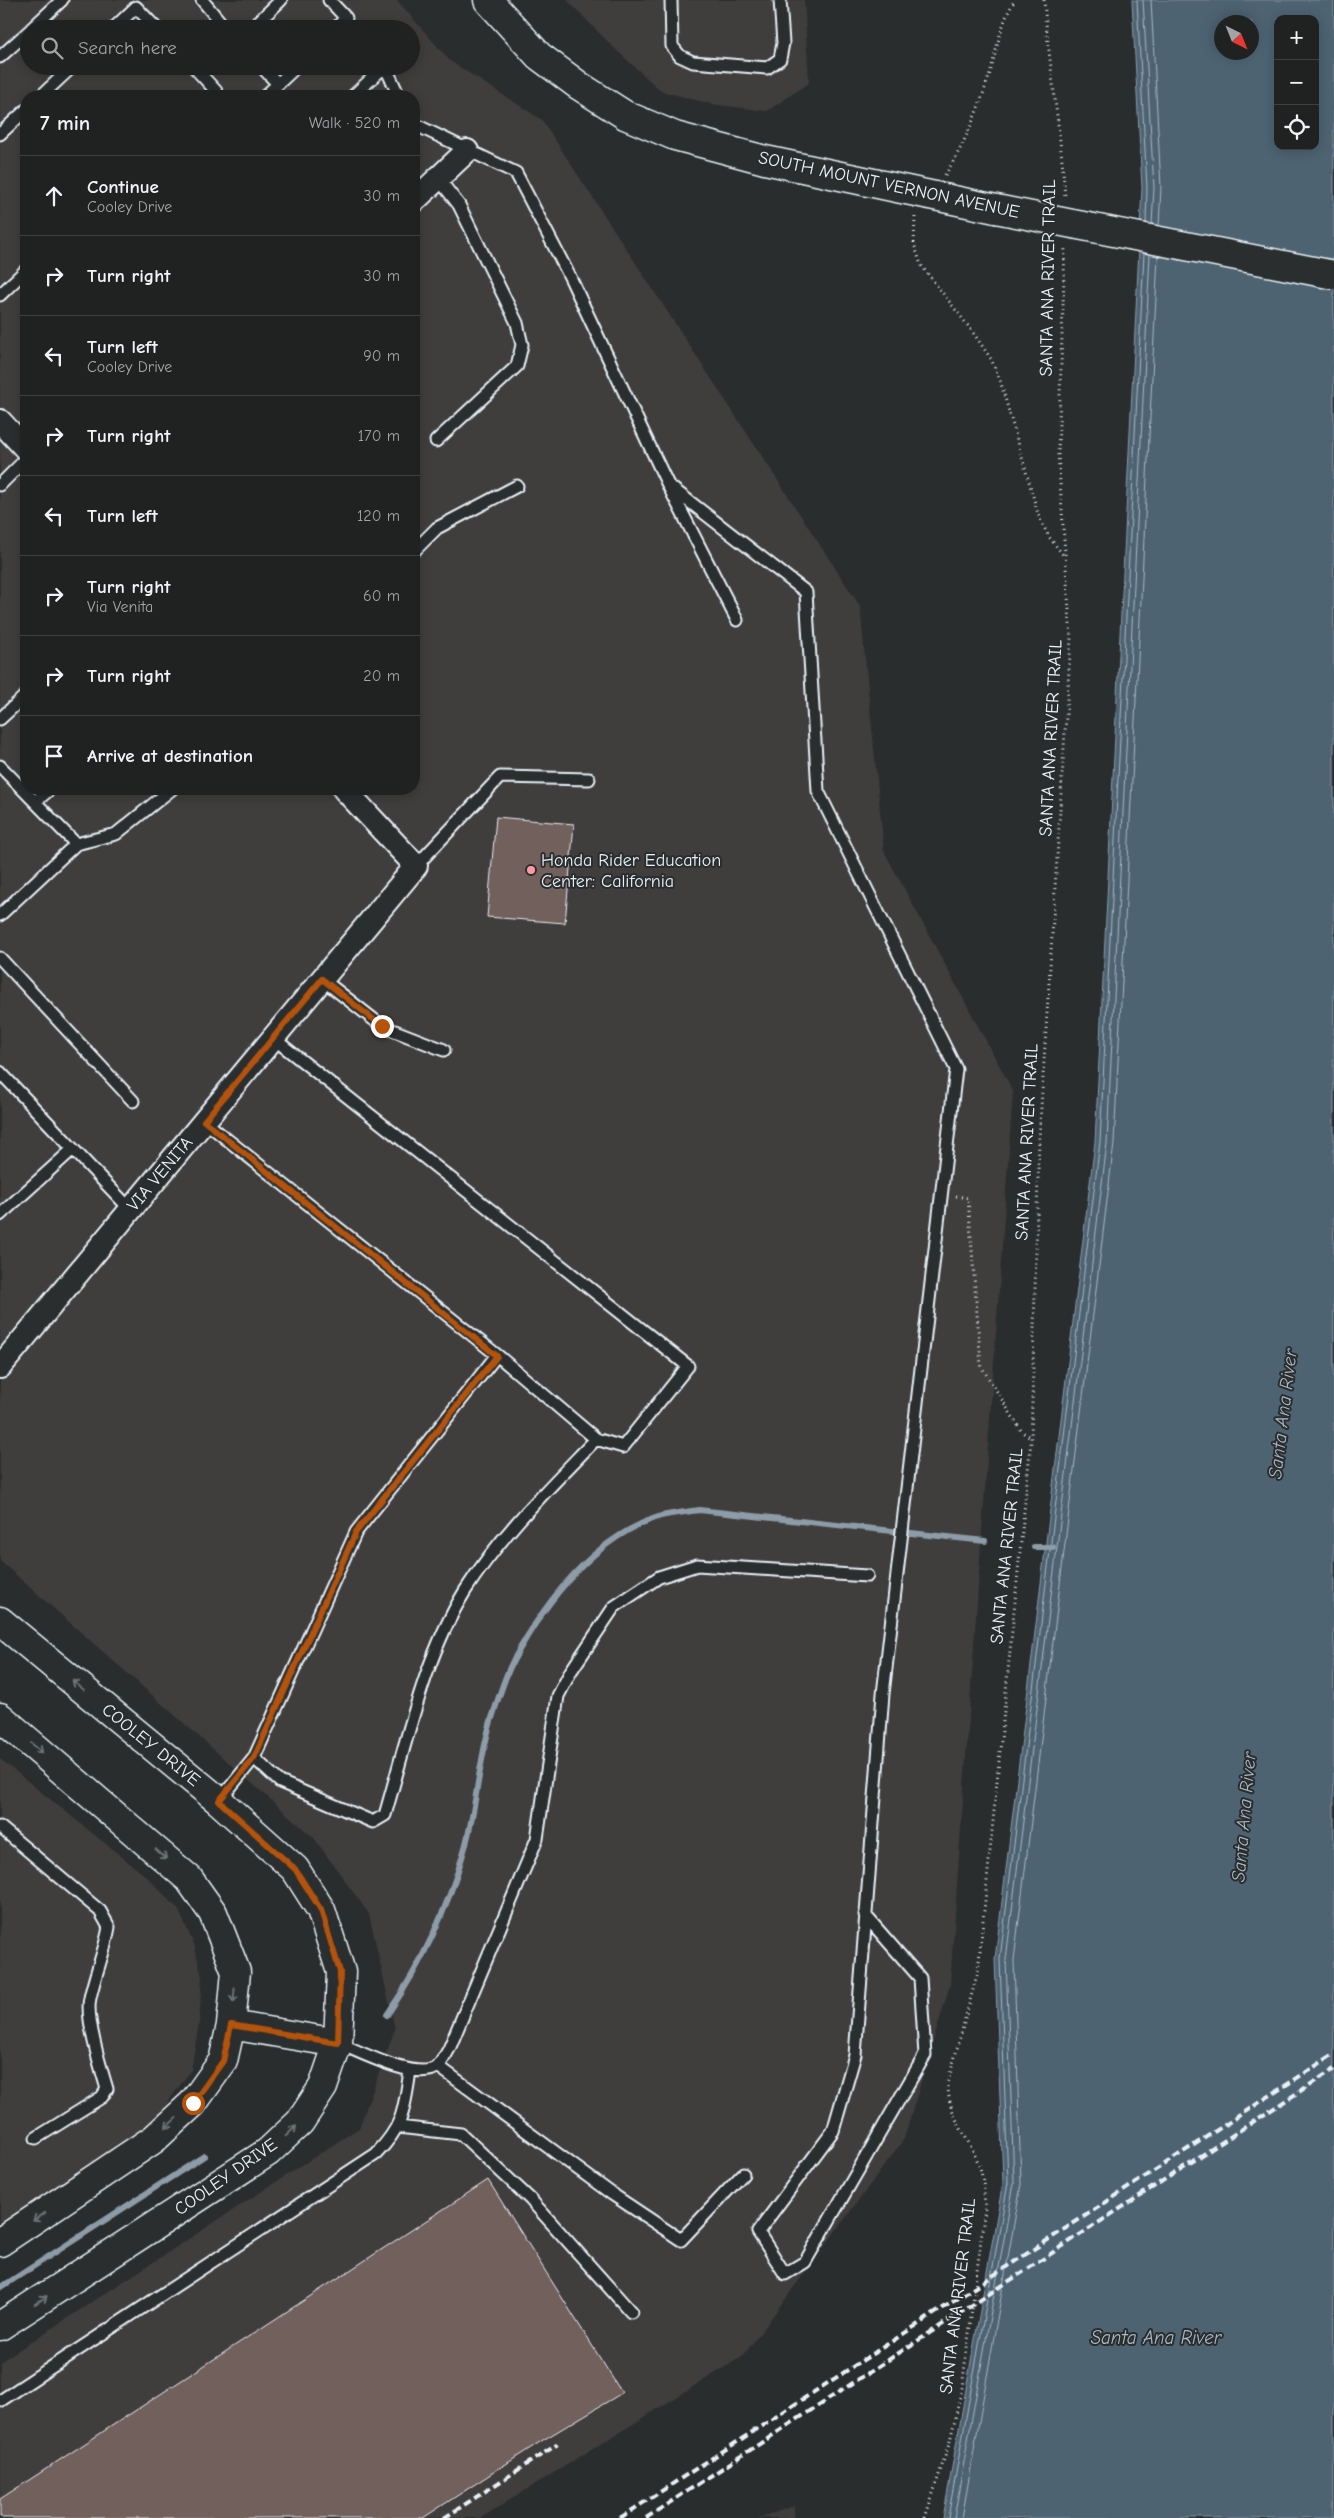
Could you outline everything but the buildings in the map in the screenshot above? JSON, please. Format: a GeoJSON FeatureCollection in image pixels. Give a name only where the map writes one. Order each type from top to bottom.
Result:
{"type":"FeatureCollection","features":[{"type":"Feature","properties":{"kind":"street","name":"SOUTH MOUNT VERNON AVENUE"},"geometry":{"type":"LineString","coordinates":[[488,0],[539,56],[578,85],[625,115],[674,136],[765,160],[996,209],[1334,275]]}},
{"type":"Feature","properties":{"kind":"street"},"geometry":{"type":"LineString","coordinates":[[420,195],[467,151]]}},
{"type":"Feature","properties":{"kind":"street"},"geometry":{"type":"LineString","coordinates":[[0,421],[20,443]]}},
{"type":"Feature","properties":{"kind":"street"},"geometry":{"type":"LineString","coordinates":[[350,795],[416,866]]}},
{"type":"Feature","properties":{"kind":"street","name":"VIA VENITA"},"geometry":{"type":"LineString","coordinates":[[0,1367],[416,866]]}},
{"type":"Feature","properties":{"kind":"street","name":"COOLEY DRIVE"},"geometry":{"type":"LineString","coordinates":[[0,1621],[219,1801],[295,1869],[321,1910],[340,1972],[338,2043],[323,2087],[300,2122],[268,2152],[0,2326]]}},
{"type":"Feature","properties":{"kind":"street"},"geometry":{"type":"LineString","coordinates":[[0,1717],[189,1879],[213,1913],[236,1972],[231,2025],[223,2061],[193,2103],[154,2139],[0,2242]]}},
{"type":"Feature","properties":{"kind":"street"},"geometry":{"type":"LineString","coordinates":[[231,2025],[338,2043]]}},
{"type":"Feature","properties":{"kind":"lane"},"geometry":{"type":"LineString","coordinates":[[41,20],[62,0]]}},
{"type":"Feature","properties":{"kind":"lane"},"geometry":{"type":"LineString","coordinates":[[202,0],[219,20]]}},
{"type":"Feature","properties":{"kind":"lane"},"geometry":{"type":"LineString","coordinates":[[260,20],[281,0]]}},
{"type":"Feature","properties":{"kind":"lane"},"geometry":{"type":"LineString","coordinates":[[329,0],[346,18],[344,20]]}},
{"type":"Feature","properties":{"kind":"lane"},"geometry":{"type":"LineString","coordinates":[[671,0],[672,46],[680,56],[693,62],[767,68],[780,59],[783,43],[780,0]]}},
{"type":"Feature","properties":{"kind":"lane"},"geometry":{"type":"LineString","coordinates":[[123,20],[136,7],[148,20]]}},
{"type":"Feature","properties":{"kind":"lane"},"geometry":{"type":"LineString","coordinates":[[0,57],[20,39]]}},
{"type":"Feature","properties":{"kind":"lane"},"geometry":{"type":"LineString","coordinates":[[47,90],[63,75]]}},
{"type":"Feature","properties":{"kind":"lane"},"geometry":{"type":"LineString","coordinates":[[202,75],[216,90]]}},
{"type":"Feature","properties":{"kind":"lane"},"geometry":{"type":"LineString","coordinates":[[270,75],[278,84]]}},
{"type":"Feature","properties":{"kind":"lane"},"geometry":{"type":"LineString","coordinates":[[272,90],[288,75]]}},
{"type":"Feature","properties":{"kind":"lane"},"geometry":{"type":"LineString","coordinates":[[359,90],[375,75]]}},
{"type":"Feature","properties":{"kind":"lane"},"geometry":{"type":"LineString","coordinates":[[389,75],[396,90]]}},
{"type":"Feature","properties":{"kind":"lane"},"geometry":{"type":"LineString","coordinates":[[0,134],[20,116]]}},
{"type":"Feature","properties":{"kind":"lane"},"geometry":{"type":"LineString","coordinates":[[420,127],[516,174],[570,277],[668,485],[737,620]]}},
{"type":"Feature","properties":{"kind":"lane"},"geometry":{"type":"LineString","coordinates":[[436,441],[516,366],[522,345],[517,323],[459,205],[438,178]]}},
{"type":"Feature","properties":{"kind":"lane"},"geometry":{"type":"LineString","coordinates":[[0,295],[20,276]]}},
{"type":"Feature","properties":{"kind":"lane"},"geometry":{"type":"LineString","coordinates":[[0,485],[20,465]]}},
{"type":"Feature","properties":{"kind":"lane"},"geometry":{"type":"LineString","coordinates":[[668,485],[806,592],[818,791],[956,1069],[882,1694],[865,1915],[855,2055],[833,2131],[758,2232],[785,2274],[805,2262],[925,2055],[920,1978],[865,1915]]}},
{"type":"Feature","properties":{"kind":"lane"},"geometry":{"type":"LineString","coordinates":[[420,545],[437,528],[517,486]]}},
{"type":"Feature","properties":{"kind":"lane"},"geometry":{"type":"LineString","coordinates":[[0,719],[20,701]]}},
{"type":"Feature","properties":{"kind":"lane"},"geometry":{"type":"LineString","coordinates":[[0,766],[20,787]]}},
{"type":"Feature","properties":{"kind":"lane"},"geometry":{"type":"LineString","coordinates":[[416,866],[500,777],[589,779]]}},
{"type":"Feature","properties":{"kind":"lane"},"geometry":{"type":"LineString","coordinates":[[28,795],[76,844]]}},
{"type":"Feature","properties":{"kind":"lane"},"geometry":{"type":"LineString","coordinates":[[35,802],[43,795]]}},
{"type":"Feature","properties":{"kind":"lane"},"geometry":{"type":"LineString","coordinates":[[0,915],[76,844],[116,834],[165,795]]}},
{"type":"Feature","properties":{"kind":"lane"},"geometry":{"type":"LineString","coordinates":[[0,958],[133,1101]]}},
{"type":"Feature","properties":{"kind":"lane"},"geometry":{"type":"LineString","coordinates":[[322,979],[382,1026],[444,1050]]}},
{"type":"Feature","properties":{"kind":"lane"},"geometry":{"type":"LineString","coordinates":[[204,1121],[497,1356],[596,1439],[624,1447],[688,1366],[273,1038]]}},
{"type":"Feature","properties":{"kind":"lane"},"geometry":{"type":"LineString","coordinates":[[0,1072],[130,1210]]}},
{"type":"Feature","properties":{"kind":"lane"},"geometry":{"type":"LineString","coordinates":[[0,1215],[73,1149]]}},
{"type":"Feature","properties":{"kind":"lane"},"geometry":{"type":"LineString","coordinates":[[219,1801],[254,1758],[356,1532],[497,1356]]}},
{"type":"Feature","properties":{"kind":"lane"},"geometry":{"type":"LineString","coordinates":[[254,1758],[280,1782],[373,1822],[384,1815],[433,1658],[465,1591],[516,1524],[596,1439]]}},
{"type":"Feature","properties":{"kind":"lane"},"geometry":{"type":"LineString","coordinates":[[338,2043],[410,2071],[424,2072],[438,2066],[449,2049],[537,1839],[558,1696],[571,1671],[614,1607],[659,1577],[697,1565],[867,1576]]}},
{"type":"Feature","properties":{"kind":"lane"},"geometry":{"type":"LineString","coordinates":[[0,1827],[100,1911],[109,1927],[106,1948],[89,2000],[96,2054],[107,2089],[102,2097],[36,2138]]}},
{"type":"Feature","properties":{"kind":"lane"},"geometry":{"type":"LineString","coordinates":[[438,2066],[612,2194],[680,2240],[743,2174]]}},
{"type":"Feature","properties":{"kind":"lane"},"geometry":{"type":"LineString","coordinates":[[0,2401],[376,2154],[398,2127],[404,2111],[410,2071]]}},
{"type":"Feature","properties":{"kind":"lane"},"geometry":{"type":"LineString","coordinates":[[398,2127],[462,2134],[530,2199],[632,2312]]}},
{"type":"Feature","properties":{"kind":"path"},"geometry":{"type":"LineString","coordinates":[[1015,0],[1002,30],[975,117],[956,158],[932,195],[916,215],[914,244],[921,265],[991,359],[1000,380],[1039,517],[1049,537],[1065,558]]}},
{"type":"Feature","properties":{"kind":"path","name":"SANTA ANA RIVER TRAIL"},"geometry":{"type":"LineString","coordinates":[[1044,0],[1047,43],[1062,143],[1065,200]]}},
{"type":"Feature","properties":{"kind":"path","name":"SANTA ANA RIVER TRAIL"},"geometry":{"type":"LineString","coordinates":[[925,2518],[950,2441],[962,2388],[985,2208],[984,2181],[979,2164],[952,2111],[948,2099],[948,2082],[978,1970],[1031,1437],[1038,1139],[1072,638],[1058,454],[1066,238]]}},
{"type":"Feature","properties":{"kind":"path"},"geometry":{"type":"LineString","coordinates":[[951,1195],[968,1198],[981,1366],[1022,1432],[1031,1437]]}},
{"type":"Feature","properties":{"kind":"shaded area"},"geometry":{"type":"Polygon","coordinates":[[[0,0],[397,0],[414,20],[20,20],[20,75],[420,75],[420,26],[450,61],[542,120],[860,606],[884,851],[1013,1091],[950,1985],[904,2139],[743,2356],[481,2518],[0,2518],[0,2362],[359,2128],[395,2029],[369,1914],[314,1838],[0,1561],[0,0]]]}},
{"type":"Feature","properties":{"kind":"shaded area"},"geometry":{"type":"Polygon","coordinates":[[[567,0],[804,0],[809,83],[767,111],[711,104],[661,91],[613,47],[567,0]]]}},
{"type":"Feature","properties":{"kind":"shaded area"},"geometry":{"type":"Polygon","coordinates":[[[0,1759],[147,1877],[178,1909],[194,1944],[202,1977],[199,2023],[191,2070],[158,2116],[122,2144],[0,2223],[0,1759]]]}},
{"type":"Feature","properties":{"kind":"shaded area"},"geometry":{"type":"Polygon","coordinates":[[[795,2506],[794,2518],[757,2518],[795,2506]]]}},
{"type":"Feature","properties":{"kind":"water","name":"Santa Ana River"},"geometry":{"type":"Polygon","coordinates":[[[1132,0],[1334,0],[1334,2518],[943,2518],[1003,2182],[995,1959],[1095,1142],[1142,188],[1132,0]]]}},
{"type":"Feature","properties":{"kind":"waterway"},"geometry":{"type":"LineString","coordinates":[[387,2015],[422,1957],[450,1895],[472,1818],[487,1734],[501,1689],[510,1668],[540,1616],[556,1595],[574,1574],[614,1539],[637,1526],[661,1516],[699,1510],[985,1541]]}},
{"type":"Feature","properties":{"kind":"waterway"},"geometry":{"type":"LineString","coordinates":[[1034,1547],[1053,1547]]}},
{"type":"Feature","properties":{"kind":"waterway"},"geometry":{"type":"LineString","coordinates":[[0,2288],[204,2156]]}},
{"type":"Feature","properties":{"kind":"railway"},"geometry":{"type":"LineString","coordinates":[[620,2518],[1334,2054]]}},
{"type":"Feature","properties":{"kind":"railway"},"geometry":{"type":"LineString","coordinates":[[646,2518],[1334,2069]]}},
{"type":"Feature","properties":{"kind":"railway"},"geometry":{"type":"LineString","coordinates":[[444,2518],[558,2444]]}},
{"type":"Feature","properties":{"kind":"place","name":"Honda Rider Education Center: California"},"geometry":{"type":"Point","coordinates":[531,870]}},
{"type":"Feature","properties":{"kind":"route"},"geometry":{"type":"LineString","coordinates":[[193,2103],[223,2061],[231,2025],[338,2043],[340,1972],[321,1910],[295,1869],[219,1801],[254,1758],[356,1532],[497,1356],[204,1121],[322,979],[382,1026]]}}]}
